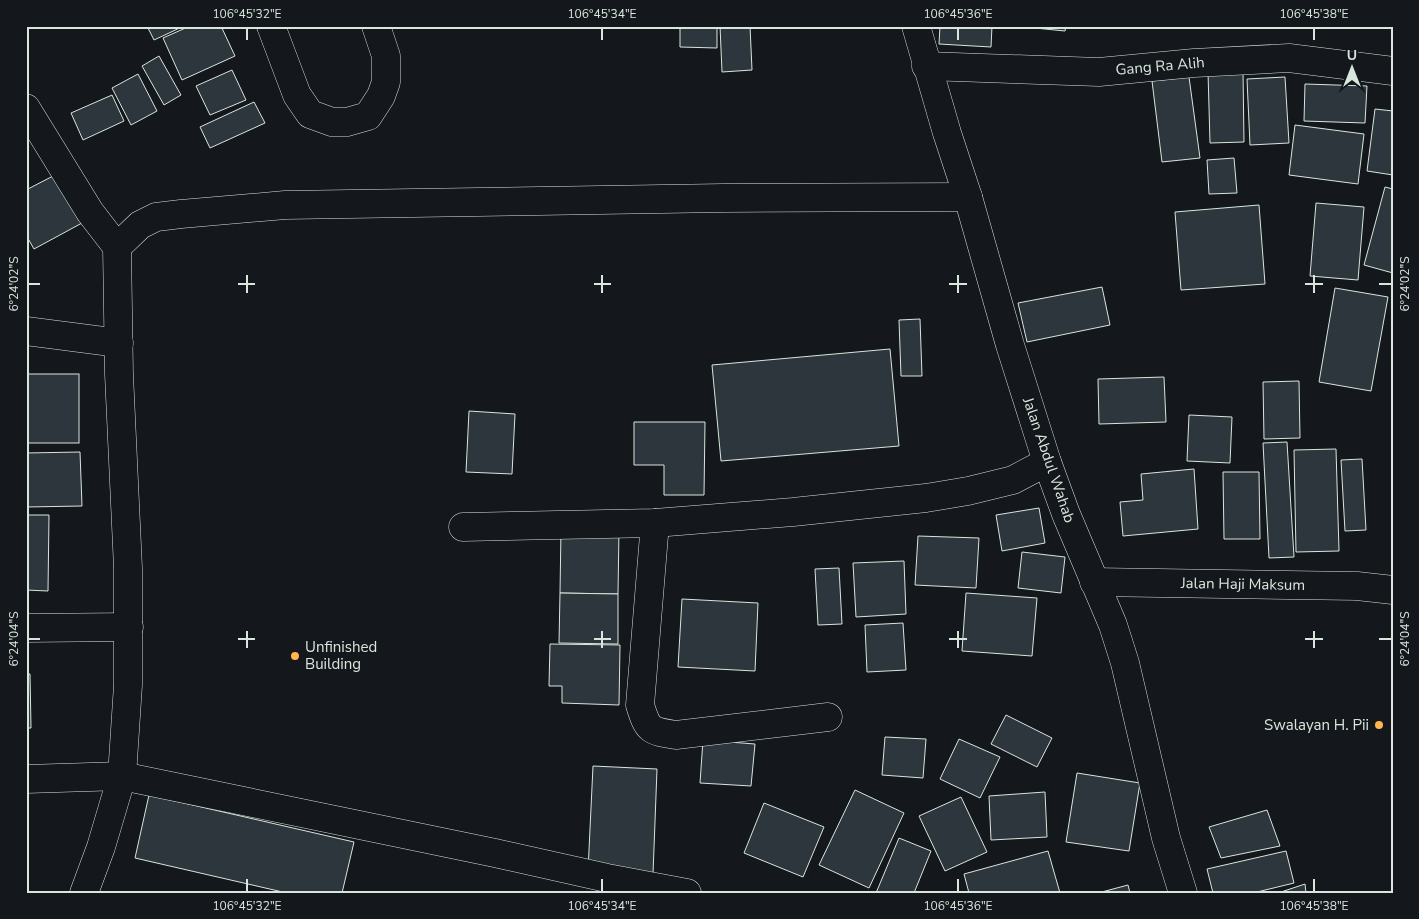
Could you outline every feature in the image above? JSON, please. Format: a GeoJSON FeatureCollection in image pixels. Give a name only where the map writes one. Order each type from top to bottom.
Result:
{"type":"FeatureCollection","features":[{"type":"Feature","properties":{"kind":"street"},"geometry":{"type":"LineString","coordinates":[[271,26],[297,94],[310,114],[332,122],[347,122],[368,116],[381,96],[386,82],[386,56],[376,26]]}},
{"type":"Feature","properties":{"kind":"street","name":"Jalan Abdul Wahab"},"geometry":{"type":"LineString","coordinates":[[916,26],[926,66],[968,197],[1010,346],[1047,462],[1113,625],[1125,663],[1166,838],[1183,893]]}},
{"type":"Feature","properties":{"kind":"street","name":"Gang Ra Alih"},"geometry":{"type":"LineString","coordinates":[[926,66],[1099,72],[1194,62],[1289,58],[1390,63]]}},
{"type":"Feature","properties":{"kind":"street"},"geometry":{"type":"LineString","coordinates":[[26,108],[90,212],[117,247],[119,374],[128,568],[128,685],[122,776],[101,847],[84,893]]}},
{"type":"Feature","properties":{"kind":"street"},"geometry":{"type":"LineString","coordinates":[[117,247],[140,225],[156,218],[285,205],[722,198],[968,197]]}},
{"type":"Feature","properties":{"kind":"street"},"geometry":{"type":"LineString","coordinates":[[26,331],[119,343]]}},
{"type":"Feature","properties":{"kind":"street"},"geometry":{"type":"LineString","coordinates":[[463,527],[655,524],[926,498],[968,491],[1013,480],[1047,462]]}},
{"type":"Feature","properties":{"kind":"street"},"geometry":{"type":"LineString","coordinates":[[655,524],[640,705],[646,724],[656,732],[676,735],[828,717]]}},
{"type":"Feature","properties":{"kind":"street","name":"Jalan Haji Maksum"},"geometry":{"type":"LineString","coordinates":[[1094,582],[1357,586],[1393,590]]}},
{"type":"Feature","properties":{"kind":"street"},"geometry":{"type":"LineString","coordinates":[[26,628],[129,626]]}},
{"type":"Feature","properties":{"kind":"street"},"geometry":{"type":"LineString","coordinates":[[26,779],[122,776],[607,878],[687,893]]}},
{"type":"Feature","properties":{"kind":"building"},"geometry":{"type":"Polygon","coordinates":[[[147,26],[184,26],[154,40],[147,26]]]}},
{"type":"Feature","properties":{"kind":"building"},"geometry":{"type":"Polygon","coordinates":[[[190,26],[221,26],[235,56],[182,80],[163,38],[190,26]]]}},
{"type":"Feature","properties":{"kind":"building"},"geometry":{"type":"Polygon","coordinates":[[[680,26],[717,26],[717,48],[680,47],[680,26]]]}},
{"type":"Feature","properties":{"kind":"building"},"geometry":{"type":"Polygon","coordinates":[[[720,26],[750,26],[752,70],[722,72],[720,26]]]}},
{"type":"Feature","properties":{"kind":"building"},"geometry":{"type":"Polygon","coordinates":[[[940,26],[992,26],[991,47],[939,44],[940,26]]]}},
{"type":"Feature","properties":{"kind":"building"},"geometry":{"type":"Polygon","coordinates":[[[1015,26],[1066,26],[1065,31],[1015,26]]]}},
{"type":"Feature","properties":{"kind":"building"},"geometry":{"type":"Polygon","coordinates":[[[159,56],[181,95],[164,105],[142,66],[159,56]]]}},
{"type":"Feature","properties":{"kind":"building"},"geometry":{"type":"Polygon","coordinates":[[[232,70],[246,100],[210,115],[196,86],[232,70]]]}},
{"type":"Feature","properties":{"kind":"building"},"geometry":{"type":"Polygon","coordinates":[[[1208,72],[1243,72],[1244,142],[1210,143],[1208,72]]]}},
{"type":"Feature","properties":{"kind":"building"},"geometry":{"type":"Polygon","coordinates":[[[138,74],[157,111],[131,125],[112,88],[138,74]]]}},
{"type":"Feature","properties":{"kind":"building"},"geometry":{"type":"Polygon","coordinates":[[[1189,77],[1200,158],[1162,162],[1152,81],[1189,77]]]}},
{"type":"Feature","properties":{"kind":"building"},"geometry":{"type":"Polygon","coordinates":[[[1285,77],[1289,143],[1250,145],[1247,79],[1285,77]]]}},
{"type":"Feature","properties":{"kind":"building"},"geometry":{"type":"Polygon","coordinates":[[[1305,84],[1367,86],[1365,123],[1304,121],[1305,84]]]}},
{"type":"Feature","properties":{"kind":"building"},"geometry":{"type":"Polygon","coordinates":[[[112,95],[124,121],[83,140],[71,113],[112,95]]]}},
{"type":"Feature","properties":{"kind":"building"},"geometry":{"type":"Polygon","coordinates":[[[254,102],[265,123],[210,148],[200,127],[254,102]]]}},
{"type":"Feature","properties":{"kind":"building"},"geometry":{"type":"Polygon","coordinates":[[[1375,109],[1393,111],[1393,175],[1367,171],[1375,109]]]}},
{"type":"Feature","properties":{"kind":"building"},"geometry":{"type":"Polygon","coordinates":[[[1295,125],[1364,134],[1358,184],[1289,175],[1295,125]]]}},
{"type":"Feature","properties":{"kind":"building"},"geometry":{"type":"Polygon","coordinates":[[[1234,158],[1237,193],[1209,194],[1207,160],[1234,158]]]}},
{"type":"Feature","properties":{"kind":"building"},"geometry":{"type":"Polygon","coordinates":[[[55,175],[82,223],[34,249],[26,235],[26,190],[55,175]]]}},
{"type":"Feature","properties":{"kind":"building"},"geometry":{"type":"Polygon","coordinates":[[[1385,187],[1393,189],[1393,273],[1364,265],[1385,187]]]}},
{"type":"Feature","properties":{"kind":"building"},"geometry":{"type":"Polygon","coordinates":[[[1316,203],[1364,207],[1358,280],[1310,276],[1316,203]]]}},
{"type":"Feature","properties":{"kind":"building"},"geometry":{"type":"Polygon","coordinates":[[[1259,205],[1265,284],[1181,290],[1175,212],[1259,205]]]}},
{"type":"Feature","properties":{"kind":"building"},"geometry":{"type":"Polygon","coordinates":[[[1102,287],[1110,325],[1027,342],[1018,303],[1102,287]]]}},
{"type":"Feature","properties":{"kind":"building"},"geometry":{"type":"Polygon","coordinates":[[[1335,288],[1388,297],[1371,391],[1319,382],[1335,288]]]}},
{"type":"Feature","properties":{"kind":"building"},"geometry":{"type":"Polygon","coordinates":[[[920,319],[922,376],[901,376],[899,320],[920,319]]]}},
{"type":"Feature","properties":{"kind":"building"},"geometry":{"type":"Polygon","coordinates":[[[890,349],[899,446],[721,461],[712,365],[890,349]]]}},
{"type":"Feature","properties":{"kind":"building"},"geometry":{"type":"Polygon","coordinates":[[[26,374],[79,374],[79,443],[26,443],[26,374]]]}},
{"type":"Feature","properties":{"kind":"building"},"geometry":{"type":"Polygon","coordinates":[[[1164,377],[1166,422],[1099,424],[1098,379],[1164,377]]]}},
{"type":"Feature","properties":{"kind":"building"},"geometry":{"type":"Polygon","coordinates":[[[1299,381],[1300,438],[1264,439],[1263,382],[1299,381]]]}},
{"type":"Feature","properties":{"kind":"building"},"geometry":{"type":"Polygon","coordinates":[[[469,411],[515,414],[512,474],[466,472],[469,411]]]}},
{"type":"Feature","properties":{"kind":"building"},"geometry":{"type":"Polygon","coordinates":[[[1189,415],[1232,417],[1230,463],[1187,461],[1189,415]]]}},
{"type":"Feature","properties":{"kind":"building"},"geometry":{"type":"Polygon","coordinates":[[[634,422],[705,422],[704,495],[664,495],[664,465],[634,465],[634,422]]]}},
{"type":"Feature","properties":{"kind":"building"},"geometry":{"type":"Polygon","coordinates":[[[1287,442],[1294,557],[1269,558],[1263,443],[1287,442]]]}},
{"type":"Feature","properties":{"kind":"building"},"geometry":{"type":"Polygon","coordinates":[[[1336,449],[1339,551],[1296,552],[1294,450],[1336,449]]]}},
{"type":"Feature","properties":{"kind":"building"},"geometry":{"type":"Polygon","coordinates":[[[80,452],[82,506],[26,507],[26,453],[80,452]]]}},
{"type":"Feature","properties":{"kind":"building"},"geometry":{"type":"Polygon","coordinates":[[[1362,459],[1366,530],[1345,531],[1341,460],[1362,459]]]}},
{"type":"Feature","properties":{"kind":"building"},"geometry":{"type":"Polygon","coordinates":[[[1194,469],[1198,529],[1123,536],[1120,502],[1143,500],[1141,474],[1194,469]]]}},
{"type":"Feature","properties":{"kind":"building"},"geometry":{"type":"Polygon","coordinates":[[[1223,472],[1259,472],[1260,539],[1224,539],[1223,472]]]}},
{"type":"Feature","properties":{"kind":"building"},"geometry":{"type":"Polygon","coordinates":[[[1039,508],[1045,543],[1002,551],[996,515],[1039,508]]]}},
{"type":"Feature","properties":{"kind":"building"},"geometry":{"type":"Polygon","coordinates":[[[26,515],[49,515],[48,591],[26,590],[26,515]]]}},
{"type":"Feature","properties":{"kind":"building"},"geometry":{"type":"Polygon","coordinates":[[[561,529],[619,529],[618,594],[560,593],[561,529]]]}},
{"type":"Feature","properties":{"kind":"building"},"geometry":{"type":"Polygon","coordinates":[[[918,536],[979,538],[976,588],[915,585],[918,536]]]}},
{"type":"Feature","properties":{"kind":"building"},"geometry":{"type":"Polygon","coordinates":[[[1022,552],[1065,557],[1061,593],[1018,588],[1022,552]]]}},
{"type":"Feature","properties":{"kind":"building"},"geometry":{"type":"Polygon","coordinates":[[[904,561],[906,614],[856,617],[853,563],[904,561]]]}},
{"type":"Feature","properties":{"kind":"building"},"geometry":{"type":"Polygon","coordinates":[[[839,568],[842,624],[818,625],[815,569],[839,568]]]}},
{"type":"Feature","properties":{"kind":"building"},"geometry":{"type":"Polygon","coordinates":[[[560,593],[618,594],[618,644],[559,643],[560,593]]]}},
{"type":"Feature","properties":{"kind":"building"},"geometry":{"type":"Polygon","coordinates":[[[966,593],[1037,598],[1032,656],[962,651],[966,593]]]}},
{"type":"Feature","properties":{"kind":"building"},"geometry":{"type":"Polygon","coordinates":[[[682,599],[758,603],[755,671],[678,667],[682,599]]]}},
{"type":"Feature","properties":{"kind":"building"},"geometry":{"type":"Polygon","coordinates":[[[903,623],[906,670],[867,672],[865,625],[903,623]]]}},
{"type":"Feature","properties":{"kind":"building"},"geometry":{"type":"Polygon","coordinates":[[[550,644],[620,645],[619,705],[562,703],[562,686],[549,686],[550,644]]]}},
{"type":"Feature","properties":{"kind":"building"},"geometry":{"type":"Polygon","coordinates":[[[26,674],[30,674],[31,728],[26,728],[26,674]]]}},
{"type":"Feature","properties":{"kind":"building"},"geometry":{"type":"Polygon","coordinates":[[[1006,715],[1052,738],[1037,767],[991,744],[1006,715]]]}},
{"type":"Feature","properties":{"kind":"building"},"geometry":{"type":"Polygon","coordinates":[[[885,737],[926,739],[923,778],[882,775],[885,737]]]}},
{"type":"Feature","properties":{"kind":"building"},"geometry":{"type":"Polygon","coordinates":[[[959,739],[1000,757],[980,798],[940,779],[959,739]]]}},
{"type":"Feature","properties":{"kind":"building"},"geometry":{"type":"Polygon","coordinates":[[[703,740],[755,744],[751,786],[700,783],[703,740]]]}},
{"type":"Feature","properties":{"kind":"building"},"geometry":{"type":"Polygon","coordinates":[[[593,766],[657,769],[653,874],[588,871],[593,766]]]}},
{"type":"Feature","properties":{"kind":"building"},"geometry":{"type":"Polygon","coordinates":[[[1077,773],[1140,783],[1129,851],[1066,842],[1077,773]]]}},
{"type":"Feature","properties":{"kind":"building"},"geometry":{"type":"Polygon","coordinates":[[[855,790],[904,813],[869,888],[819,865],[855,790]]]}},
{"type":"Feature","properties":{"kind":"building"},"geometry":{"type":"Polygon","coordinates":[[[1045,792],[1047,837],[991,840],[989,796],[1045,792]]]}},
{"type":"Feature","properties":{"kind":"building"},"geometry":{"type":"Polygon","coordinates":[[[149,795],[354,842],[342,893],[287,893],[135,858],[149,795]]]}},
{"type":"Feature","properties":{"kind":"building"},"geometry":{"type":"Polygon","coordinates":[[[961,797],[987,852],[945,871],[919,816],[961,797]]]}},
{"type":"Feature","properties":{"kind":"building"},"geometry":{"type":"Polygon","coordinates":[[[764,803],[824,827],[803,877],[744,853],[764,803]]]}},
{"type":"Feature","properties":{"kind":"building"},"geometry":{"type":"Polygon","coordinates":[[[1267,810],[1280,846],[1221,858],[1209,827],[1267,810]]]}},
{"type":"Feature","properties":{"kind":"building"},"geometry":{"type":"Polygon","coordinates":[[[899,838],[931,851],[914,893],[876,893],[899,838]]]}},
{"type":"Feature","properties":{"kind":"building"},"geometry":{"type":"Polygon","coordinates":[[[1048,851],[1060,893],[969,893],[964,874],[1048,851]]]}},
{"type":"Feature","properties":{"kind":"building"},"geometry":{"type":"Polygon","coordinates":[[[1286,851],[1294,883],[1253,893],[1213,893],[1207,869],[1286,851]]]}},
{"type":"Feature","properties":{"kind":"building"},"geometry":{"type":"Polygon","coordinates":[[[1305,884],[1306,893],[1278,893],[1305,884]]]}},
{"type":"Feature","properties":{"kind":"building"},"geometry":{"type":"Polygon","coordinates":[[[1128,885],[1130,893],[1098,893],[1128,885]]]}},
{"type":"Feature","properties":{"kind":"place","name":"Unfinished Building"},"geometry":{"type":"Point","coordinates":[295,656]}},
{"type":"Feature","properties":{"kind":"place","name":"Swalayan H. Pii"},"geometry":{"type":"Point","coordinates":[1379,725]}}]}
